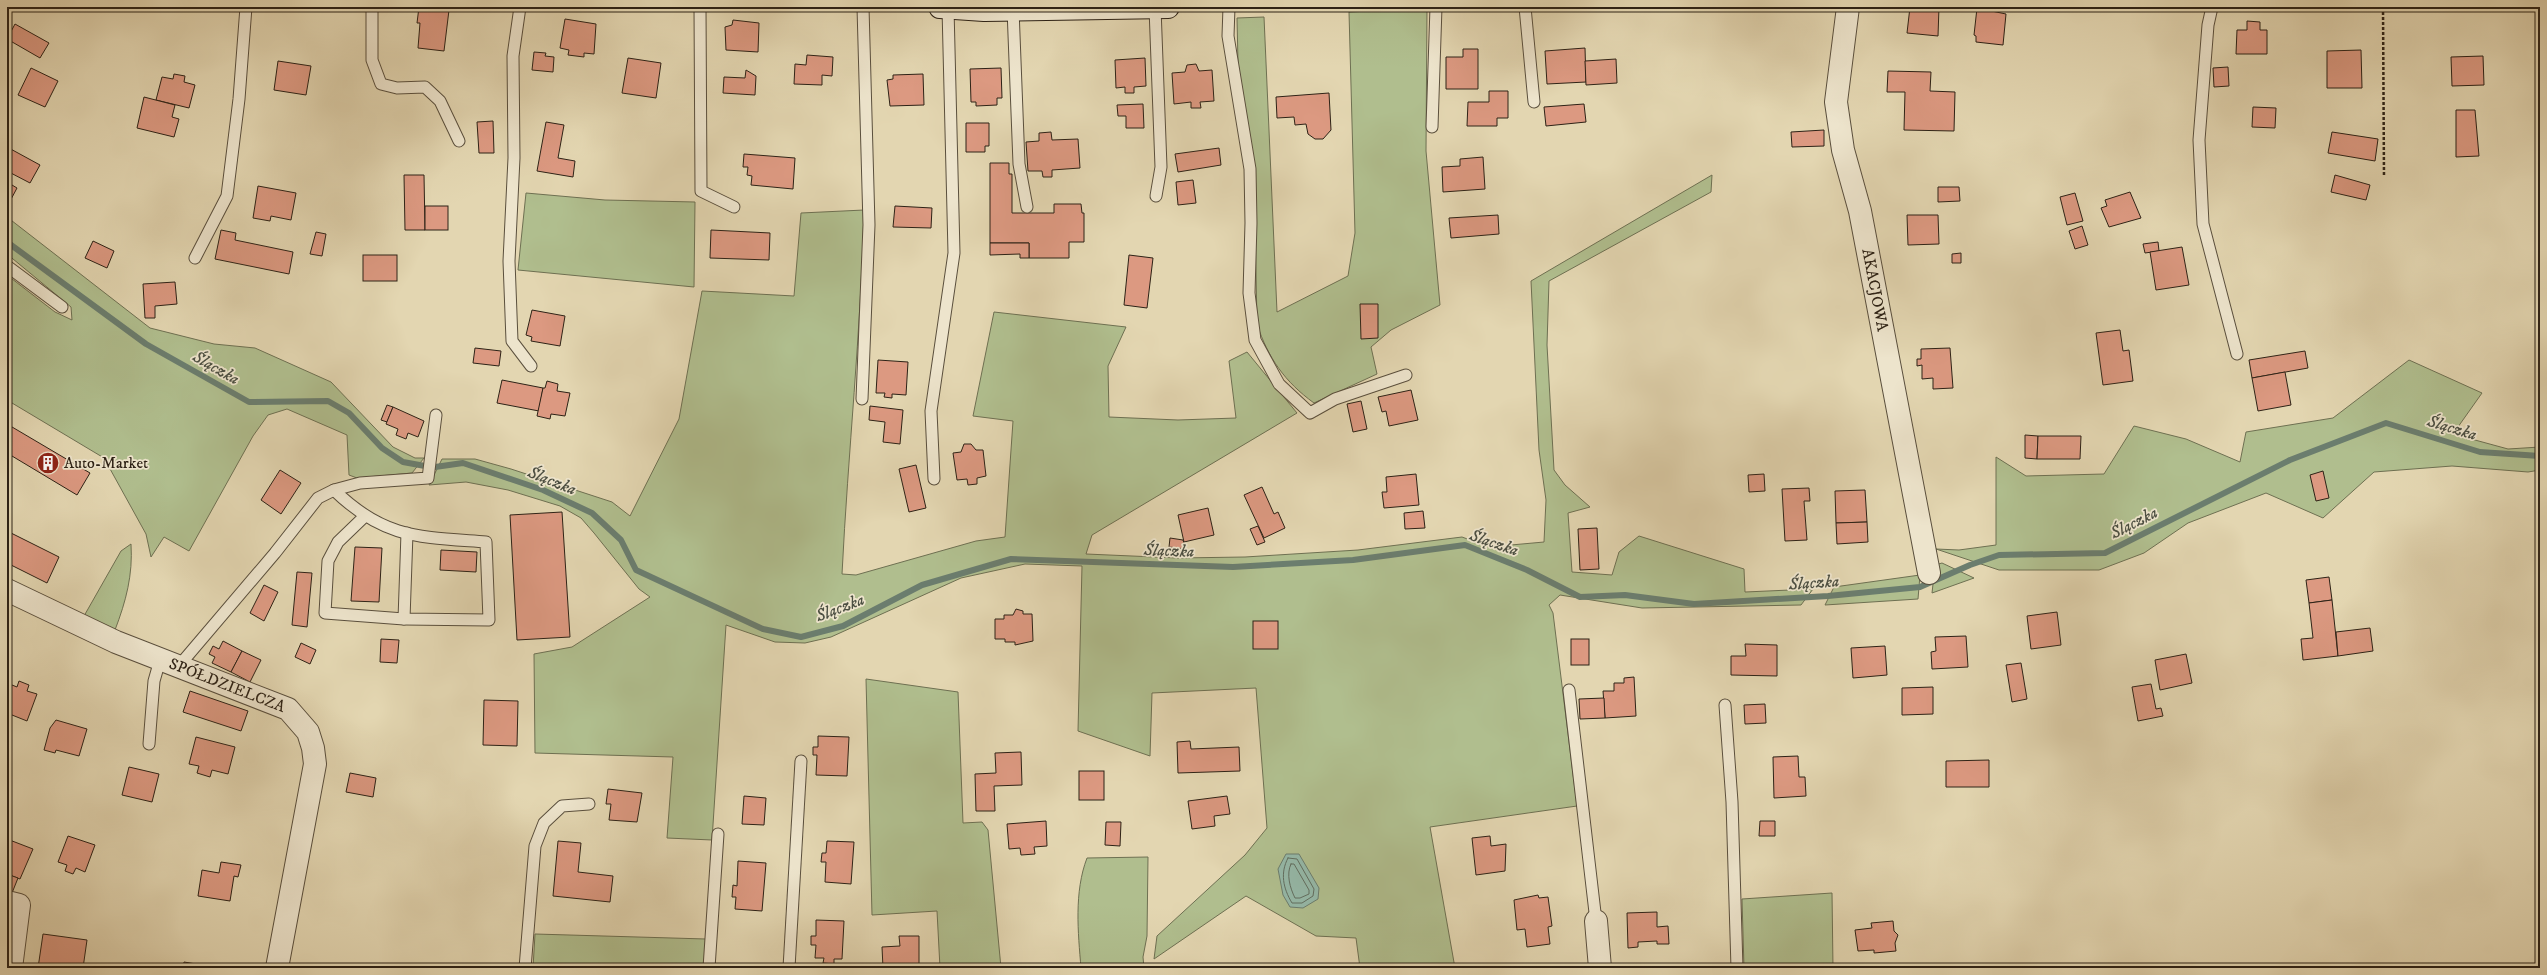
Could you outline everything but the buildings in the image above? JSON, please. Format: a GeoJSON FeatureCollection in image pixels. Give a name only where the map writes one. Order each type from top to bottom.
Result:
{"type":"FeatureCollection","features":[{"type":"Feature","properties":{"kind":"street"},"geometry":{"type":"LineString","coordinates":[[944,8],[1012,9],[1161,7]]}},
{"type":"Feature","properties":{"kind":"street","name":"AKACJOWA"},"geometry":{"type":"LineString","coordinates":[[1848,7],[1836,102],[1843,150],[1860,211],[1929,573]]}},
{"type":"Feature","properties":{"kind":"street","name":"SPÓŁDZIELCZA"},"geometry":{"type":"LineString","coordinates":[[7,590],[116,642],[169,664],[288,709],[308,732],[314,748],[315,764],[277,968]]}},
{"type":"Feature","properties":{"kind":"street"},"geometry":{"type":"LineString","coordinates":[[7,902],[19,905],[11,968]]}},
{"type":"Feature","properties":{"kind":"street"},"geometry":{"type":"LineString","coordinates":[[1596,921],[1600,968]]}},
{"type":"Feature","properties":{"kind":"lane"},"geometry":{"type":"LineString","coordinates":[[195,258],[227,196],[240,99],[246,7]]}},
{"type":"Feature","properties":{"kind":"lane"},"geometry":{"type":"LineString","coordinates":[[372,7],[372,60],[381,84],[397,88],[425,87],[440,101],[459,140]]}},
{"type":"Feature","properties":{"kind":"lane"},"geometry":{"type":"LineString","coordinates":[[520,7],[513,56],[514,158],[509,261],[512,341],[531,366]]}},
{"type":"Feature","properties":{"kind":"lane"},"geometry":{"type":"LineString","coordinates":[[700,7],[701,191],[734,207]]}},
{"type":"Feature","properties":{"kind":"lane"},"geometry":{"type":"LineString","coordinates":[[862,399],[869,225],[863,7]]}},
{"type":"Feature","properties":{"kind":"lane"},"geometry":{"type":"LineString","coordinates":[[1156,196],[1161,167],[1161,7]]}},
{"type":"Feature","properties":{"kind":"lane"},"geometry":{"type":"LineString","coordinates":[[1229,7],[1228,36],[1250,169],[1251,223],[1248,293],[1255,340],[1279,384],[1310,413],[1335,399],[1406,375]]}},
{"type":"Feature","properties":{"kind":"lane"},"geometry":{"type":"LineString","coordinates":[[1432,127],[1436,7]]}},
{"type":"Feature","properties":{"kind":"lane"},"geometry":{"type":"LineString","coordinates":[[1524,7],[1534,102]]}},
{"type":"Feature","properties":{"kind":"lane"},"geometry":{"type":"LineString","coordinates":[[2212,7],[2208,25],[2199,140],[2203,224],[2237,354]]}},
{"type":"Feature","properties":{"kind":"lane"},"geometry":{"type":"LineString","coordinates":[[934,479],[932,411],[954,253],[944,8]]}},
{"type":"Feature","properties":{"kind":"lane"},"geometry":{"type":"LineString","coordinates":[[1012,9],[1019,164],[1027,207]]}},
{"type":"Feature","properties":{"kind":"lane"},"geometry":{"type":"LineString","coordinates":[[7,266],[62,307]]}},
{"type":"Feature","properties":{"kind":"lane"},"geometry":{"type":"LineString","coordinates":[[149,744],[154,681],[275,553],[318,498],[334,490],[360,483],[428,478],[436,415]]}},
{"type":"Feature","properties":{"kind":"lane"},"geometry":{"type":"LineString","coordinates":[[334,490],[354,508],[384,527],[407,533],[486,542],[489,620],[404,619],[325,613],[328,561],[338,542],[365,516]]}},
{"type":"Feature","properties":{"kind":"lane"},"geometry":{"type":"LineString","coordinates":[[404,619],[407,533]]}},
{"type":"Feature","properties":{"kind":"lane"},"geometry":{"type":"LineString","coordinates":[[1569,690],[1596,921]]}},
{"type":"Feature","properties":{"kind":"lane"},"geometry":{"type":"LineString","coordinates":[[1725,705],[1732,802],[1737,968]]}},
{"type":"Feature","properties":{"kind":"lane"},"geometry":{"type":"LineString","coordinates":[[789,968],[801,761]]}},
{"type":"Feature","properties":{"kind":"lane"},"geometry":{"type":"LineString","coordinates":[[525,968],[535,846],[544,823],[562,806],[589,804]]}},
{"type":"Feature","properties":{"kind":"lane"},"geometry":{"type":"LineString","coordinates":[[709,968],[718,834]]}},
{"type":"Feature","properties":{"kind":"path"},"geometry":{"type":"LineString","coordinates":[[2383,7],[2384,177]]}},
{"type":"Feature","properties":{"kind":"shaded area"},"geometry":{"type":"Polygon","coordinates":[[[1427,8],[1426,151],[1440,305],[1391,330],[1371,347],[1377,374],[1314,403],[1294,387],[1286,378],[1266,348],[1257,324],[1254,170],[1238,63],[1237,18],[1264,17],[1277,312],[1348,276],[1355,233],[1349,12],[1427,8]]]}},
{"type":"Feature","properties":{"kind":"shaded area"},"geometry":{"type":"Polygon","coordinates":[[[1712,175],[1711,192],[1549,281],[1547,345],[1554,470],[1565,485],[1590,507],[1568,513],[1572,572],[1612,575],[1619,552],[1639,536],[1744,569],[1745,592],[1813,589],[1801,605],[1642,608],[1560,595],[1549,605],[1553,613],[1577,806],[1430,827],[1455,968],[1360,968],[1356,938],[1316,936],[1246,896],[1154,959],[1157,936],[1245,855],[1267,828],[1256,688],[1152,693],[1150,756],[1078,731],[1082,566],[1025,564],[961,578],[831,637],[805,643],[775,642],[726,625],[712,840],[667,838],[673,757],[535,753],[534,654],[572,647],[650,597],[639,589],[581,518],[560,506],[508,490],[466,482],[429,485],[442,459],[475,459],[511,469],[612,502],[630,516],[679,419],[702,291],[794,296],[801,213],[864,210],[860,301],[842,574],[856,575],[976,541],[1005,537],[1013,421],[973,416],[994,312],[1126,327],[1108,366],[1109,417],[1178,420],[1236,418],[1229,361],[1247,352],[1297,413],[1092,535],[1086,554],[1178,558],[1245,557],[1358,550],[1462,537],[1489,547],[1544,542],[1546,500],[1539,450],[1531,281],[1712,175]]]}},
{"type":"Feature","properties":{"kind":"shaded area"},"geometry":{"type":"Polygon","coordinates":[[[526,193],[605,200],[695,202],[694,287],[518,270],[526,193]]]}},
{"type":"Feature","properties":{"kind":"shaded area"},"geometry":{"type":"Polygon","coordinates":[[[7,217],[150,328],[214,344],[255,348],[331,382],[393,447],[415,458],[424,458],[412,473],[357,478],[349,475],[347,435],[287,409],[268,415],[253,436],[189,551],[164,537],[151,557],[146,534],[104,458],[7,400],[7,275],[55,312],[72,320],[71,307],[7,254],[7,217]]]}},
{"type":"Feature","properties":{"kind":"shaded area"},"geometry":{"type":"Polygon","coordinates":[[[2409,360],[2482,393],[2453,434],[2508,449],[2540,447],[2540,470],[2528,472],[2452,466],[2374,472],[2323,518],[2266,493],[2188,523],[2144,553],[2099,570],[1999,570],[1936,549],[1959,550],[1996,545],[1996,457],[2026,476],[2104,474],[2134,426],[2186,439],[2240,462],[2246,432],[2333,418],[2409,360]]]}},
{"type":"Feature","properties":{"kind":"shaded area"},"geometry":{"type":"Polygon","coordinates":[[[131,544],[131,566],[128,588],[115,630],[84,616],[121,551],[131,544]]]}},
{"type":"Feature","properties":{"kind":"shaded area"},"geometry":{"type":"Polygon","coordinates":[[[1942,563],[1974,578],[1932,593],[1934,575],[1932,566],[1942,563]]]}},
{"type":"Feature","properties":{"kind":"shaded area"},"geometry":{"type":"Polygon","coordinates":[[[1920,575],[1918,599],[1825,605],[1834,587],[1920,575]]]}},
{"type":"Feature","properties":{"kind":"shaded area"},"geometry":{"type":"Polygon","coordinates":[[[866,679],[958,692],[963,823],[982,822],[988,830],[1001,968],[940,968],[937,911],[872,915],[866,679]]]}},
{"type":"Feature","properties":{"kind":"shaded area"},"geometry":{"type":"Polygon","coordinates":[[[1148,857],[1147,936],[1143,957],[1144,968],[1081,968],[1078,912],[1080,884],[1087,858],[1148,857]]]}},
{"type":"Feature","properties":{"kind":"shaded area"},"geometry":{"type":"Polygon","coordinates":[[[1832,893],[1833,968],[1744,968],[1742,899],[1832,893]]]}},
{"type":"Feature","properties":{"kind":"shaded area"},"geometry":{"type":"Polygon","coordinates":[[[535,934],[706,939],[704,968],[533,968],[535,934]]]}},
{"type":"Feature","properties":{"kind":"water"},"geometry":{"type":"Polygon","coordinates":[[[1286,854],[1299,854],[1319,888],[1318,899],[1303,908],[1290,907],[1283,895],[1278,869],[1286,854]]]}},
{"type":"Feature","properties":{"kind":"waterway","name":"Ślączka"},"geometry":{"type":"LineString","coordinates":[[7,242],[146,344],[249,402],[328,401],[349,413],[382,448],[403,462],[425,466]]}},
{"type":"Feature","properties":{"kind":"waterway","name":"Ślączka"},"geometry":{"type":"LineString","coordinates":[[435,467],[463,463],[543,490],[592,513],[621,540],[636,570],[763,629],[801,637],[843,626],[922,585],[1011,559],[1233,567],[1353,560],[1465,545],[1527,570],[1580,597],[1625,595],[1694,604],[1828,596],[1920,587],[1970,565],[1999,555],[2105,553],[2290,460],[2386,423],[2480,452],[2540,456]]}},
{"type":"Feature","properties":{"kind":"place","name":"Auto-Market"},"geometry":{"type":"Point","coordinates":[48,463]}}]}
